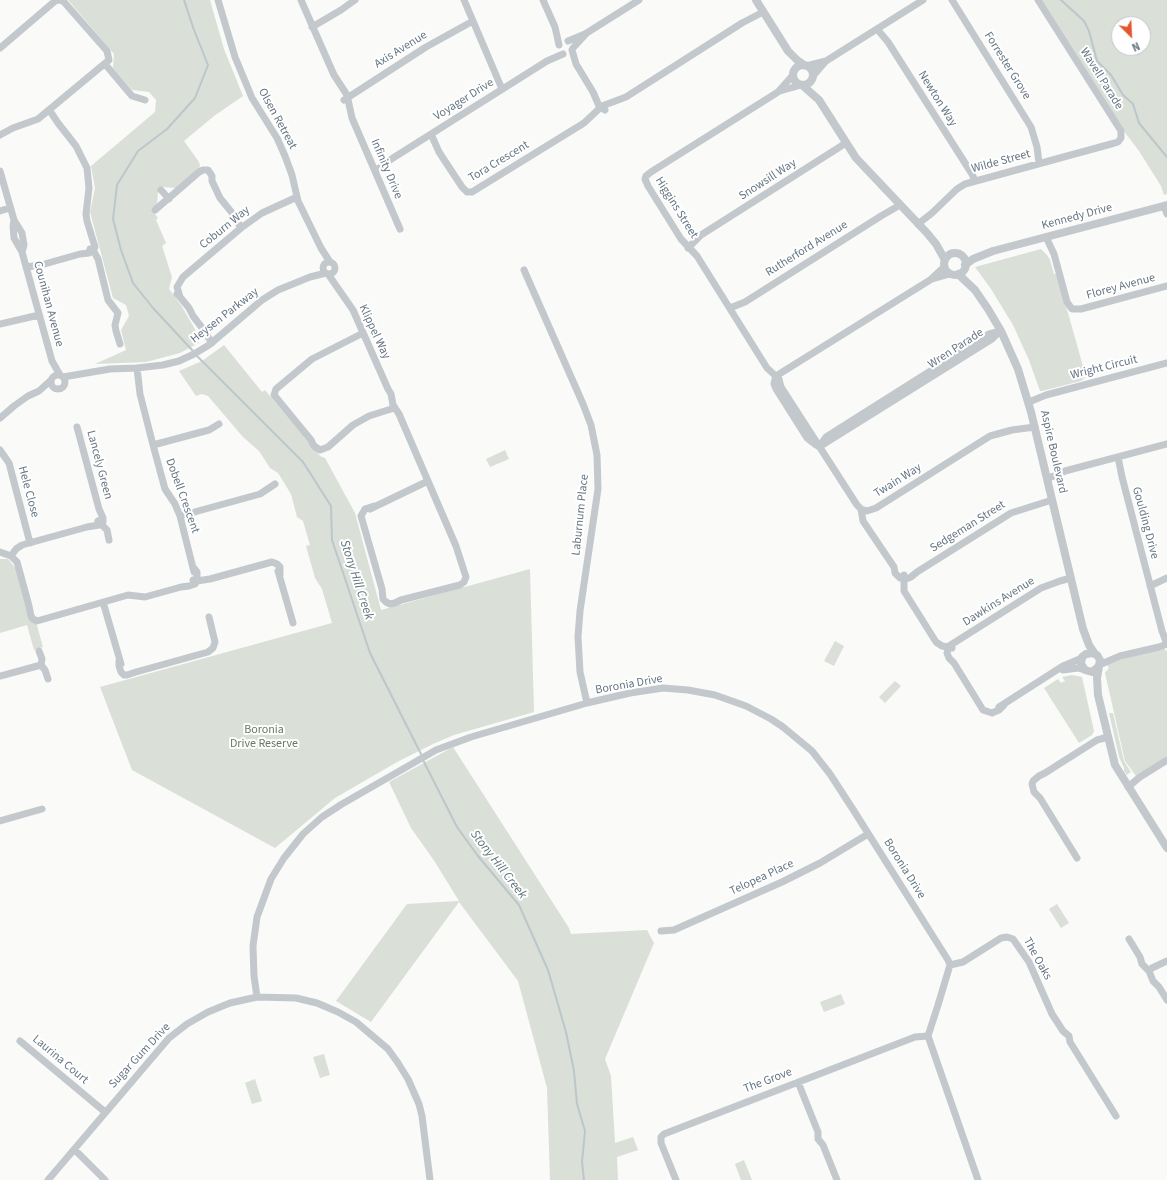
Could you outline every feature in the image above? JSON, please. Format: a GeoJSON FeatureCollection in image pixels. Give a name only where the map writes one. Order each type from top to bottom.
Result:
{"type":"FeatureCollection","features":[{"type":"Feature","properties":{"kind":"street"},"geometry":{"type":"LineString","coordinates":[[0,48],[55,1],[60,0],[64,2],[107,51],[109,56],[109,60],[105,64],[38,120],[13,128],[0,135]]}},
{"type":"Feature","properties":{"kind":"street","name":"Olsen Retreat"},"geometry":{"type":"LineString","coordinates":[[218,0],[235,57],[252,98],[277,138],[285,156],[291,170],[298,199],[321,248],[328,269]]}},
{"type":"Feature","properties":{"kind":"street","name":"Infinity Drive"},"geometry":{"type":"LineString","coordinates":[[301,0],[334,76],[336,86],[345,96],[352,118],[400,229]]}},
{"type":"Feature","properties":{"kind":"street"},"geometry":{"type":"LineString","coordinates":[[311,24],[332,15],[355,0]]}},
{"type":"Feature","properties":{"kind":"street"},"geometry":{"type":"LineString","coordinates":[[464,0],[504,88]]}},
{"type":"Feature","properties":{"kind":"street"},"geometry":{"type":"LineString","coordinates":[[543,0],[555,27],[560,51],[576,64]]}},
{"type":"Feature","properties":{"kind":"street"},"geometry":{"type":"LineString","coordinates":[[559,46],[562,41],[585,34],[639,0]]}},
{"type":"Feature","properties":{"kind":"street"},"geometry":{"type":"LineString","coordinates":[[756,0],[788,51],[797,60],[812,70],[819,100]]}},
{"type":"Feature","properties":{"kind":"street"},"geometry":{"type":"LineString","coordinates":[[794,74],[799,66],[826,61],[922,0]]}},
{"type":"Feature","properties":{"kind":"street","name":"Forrester Grove"},"geometry":{"type":"LineString","coordinates":[[952,0],[1030,124],[1041,163]]}},
{"type":"Feature","properties":{"kind":"street","name":"Wavell Parade"},"geometry":{"type":"LineString","coordinates":[[1038,0],[1122,134],[1118,142],[1086,151]]}},
{"type":"Feature","properties":{"kind":"street","name":"Tora Crescent"},"geometry":{"type":"LineString","coordinates":[[429,135],[462,187],[470,193],[478,190],[584,123],[596,117],[603,107],[618,104],[626,96],[762,10]]}},
{"type":"Feature","properties":{"kind":"street","name":"Axis Avenue"},"geometry":{"type":"LineString","coordinates":[[345,96],[437,40],[474,23]]}},
{"type":"Feature","properties":{"kind":"street"},"geometry":{"type":"LineString","coordinates":[[555,27],[567,40],[572,43],[576,64],[603,107]]}},
{"type":"Feature","properties":{"kind":"street","name":"Newton Way"},"geometry":{"type":"LineString","coordinates":[[879,28],[972,174],[972,182]]}},
{"type":"Feature","properties":{"kind":"street"},"geometry":{"type":"LineString","coordinates":[[564,54],[569,54],[585,34]]}},
{"type":"Feature","properties":{"kind":"street","name":"Voyager Drive"},"geometry":{"type":"LineString","coordinates":[[547,61],[559,46]]}},
{"type":"Feature","properties":{"kind":"street"},"geometry":{"type":"LineString","coordinates":[[788,51],[795,80],[819,100],[856,158],[920,225],[936,244],[944,263],[960,270]]}},
{"type":"Feature","properties":{"kind":"street","name":"Voyager Drive"},"geometry":{"type":"LineString","coordinates":[[374,168],[393,158],[547,61],[564,54]]}},
{"type":"Feature","properties":{"kind":"street"},"geometry":{"type":"LineString","coordinates":[[802,85],[808,83],[826,61]]}},
{"type":"Feature","properties":{"kind":"street"},"geometry":{"type":"LineString","coordinates":[[105,64],[132,96],[145,100]]}},
{"type":"Feature","properties":{"kind":"street","name":"Higgins Street"},"geometry":{"type":"LineString","coordinates":[[778,377],[767,368],[697,256],[686,245],[645,179],[646,176],[778,92],[794,74]]}},
{"type":"Feature","properties":{"kind":"street","name":"Higgins Street"},"geometry":{"type":"LineString","coordinates":[[778,92],[802,85]]}},
{"type":"Feature","properties":{"kind":"street"},"geometry":{"type":"LineString","coordinates":[[48,112],[76,146],[87,168],[89,188],[86,214],[91,235],[91,251],[98,263],[108,300],[118,313],[115,325],[120,344]]}},
{"type":"Feature","properties":{"kind":"street"},"geometry":{"type":"LineString","coordinates":[[0,128],[13,128]]}},
{"type":"Feature","properties":{"kind":"street","name":"Snowsill Way"},"geometry":{"type":"LineString","coordinates":[[686,245],[846,143]]}},
{"type":"Feature","properties":{"kind":"street","name":"Wilde Street"},"geometry":{"type":"LineString","coordinates":[[920,225],[960,187],[972,182],[1086,151]]}},
{"type":"Feature","properties":{"kind":"street","name":"Counihan Avenue"},"geometry":{"type":"LineString","coordinates":[[0,171],[14,220],[14,238],[22,252],[57,380]]}},
{"type":"Feature","properties":{"kind":"street"},"geometry":{"type":"LineString","coordinates":[[155,210],[190,181],[204,175],[210,178],[220,198],[243,226]]}},
{"type":"Feature","properties":{"kind":"street"},"geometry":{"type":"LineString","coordinates":[[161,190],[169,198]]}},
{"type":"Feature","properties":{"kind":"street","name":"Coburn Way"},"geometry":{"type":"LineString","coordinates":[[213,341],[180,297],[177,287],[183,277],[243,226],[262,213],[298,199]]}},
{"type":"Feature","properties":{"kind":"street","name":"Rutherford Avenue"},"geometry":{"type":"LineString","coordinates":[[731,310],[881,216],[898,203]]}},
{"type":"Feature","properties":{"kind":"street"},"geometry":{"type":"LineString","coordinates":[[0,209],[10,206]]}},
{"type":"Feature","properties":{"kind":"street"},"geometry":{"type":"LineString","coordinates":[[1165,206],[1167,214]]}},
{"type":"Feature","properties":{"kind":"street","name":"Kennedy Drive"},"geometry":{"type":"LineString","coordinates":[[960,270],[973,259],[993,252],[1165,206]]}},
{"type":"Feature","properties":{"kind":"street","name":"Florey Avenue"},"geometry":{"type":"LineString","coordinates":[[1050,236],[1068,305],[1072,309],[1081,309],[1167,286]]}},
{"type":"Feature","properties":{"kind":"street"},"geometry":{"type":"LineString","coordinates":[[936,244],[964,259],[960,270]]}},
{"type":"Feature","properties":{"kind":"street"},"geometry":{"type":"LineString","coordinates":[[27,269],[91,251]]}},
{"type":"Feature","properties":{"kind":"street","name":"Kennedy Drive"},"geometry":{"type":"LineString","coordinates":[[957,254],[993,252]]}},
{"type":"Feature","properties":{"kind":"street"},"geometry":{"type":"LineString","coordinates":[[930,280],[944,263],[948,255],[957,254]]}},
{"type":"Feature","properties":{"kind":"street","name":"Heysen Parkway"},"geometry":{"type":"LineString","coordinates":[[0,418],[28,396],[57,380],[110,369],[163,365],[186,358],[203,349],[262,300],[278,290],[328,269]]}},
{"type":"Feature","properties":{"kind":"street","name":"Klippel Way"},"geometry":{"type":"LineString","coordinates":[[328,269],[353,310],[364,334],[388,389],[391,407]]}},
{"type":"Feature","properties":{"kind":"street","name":"Laburnum Place"},"geometry":{"type":"LineString","coordinates":[[524,270],[583,404],[591,425],[597,455],[598,489],[581,603],[578,637],[580,672],[587,703]]}},
{"type":"Feature","properties":{"kind":"street"},"geometry":{"type":"LineString","coordinates":[[960,270],[930,280],[788,370],[778,377],[774,384],[776,389],[807,438],[819,447],[857,505],[864,510],[867,526],[894,567],[897,575],[904,577],[903,587],[906,594],[936,642],[950,648],[954,663],[978,701],[988,709],[994,709],[1004,705],[1064,666],[1089,652],[1096,655],[1120,656]]}},
{"type":"Feature","properties":{"kind":"street","name":"Aspire Boulevard"},"geometry":{"type":"LineString","coordinates":[[960,270],[975,290],[1001,331],[1018,369],[1035,424],[1083,629],[1089,645],[1096,655]]}},
{"type":"Feature","properties":{"kind":"street"},"geometry":{"type":"LineString","coordinates":[[0,324],[38,313]]}},
{"type":"Feature","properties":{"kind":"street","name":"Wren Parade"},"geometry":{"type":"LineString","coordinates":[[819,447],[826,437],[989,334],[1001,331]]}},
{"type":"Feature","properties":{"kind":"street"},"geometry":{"type":"LineString","coordinates":[[364,334],[312,359],[274,392],[274,395],[311,440],[322,446],[334,441],[353,425],[391,407],[400,419],[428,482],[456,546],[461,566],[461,579],[452,586],[390,604],[383,599],[382,589],[364,525],[365,513],[374,506],[428,482]]}},
{"type":"Feature","properties":{"kind":"street","name":"Wright Circuit"},"geometry":{"type":"LineString","coordinates":[[1028,399],[1167,363]]}},
{"type":"Feature","properties":{"kind":"street","name":"Dobell Crescent"},"geometry":{"type":"LineString","coordinates":[[138,368],[140,394],[153,445],[165,489],[175,504],[180,516],[194,568],[195,580]]}},
{"type":"Feature","properties":{"kind":"street"},"geometry":{"type":"LineString","coordinates":[[153,445],[209,430],[219,424]]}},
{"type":"Feature","properties":{"kind":"street","name":"Twain Way"},"geometry":{"type":"LineString","coordinates":[[864,510],[876,508],[990,436],[1035,424]]}},
{"type":"Feature","properties":{"kind":"street","name":"Lancely Green"},"geometry":{"type":"LineString","coordinates":[[77,427],[99,509],[99,522]]}},
{"type":"Feature","properties":{"kind":"street"},"geometry":{"type":"LineString","coordinates":[[1047,476],[1167,444]]}},
{"type":"Feature","properties":{"kind":"street","name":"Hele Close"},"geometry":{"type":"LineString","coordinates":[[0,450],[9,463],[30,543]]}},
{"type":"Feature","properties":{"kind":"street","name":"Goulding Drive"},"geometry":{"type":"LineString","coordinates":[[1116,458],[1166,642]]}},
{"type":"Feature","properties":{"kind":"street"},"geometry":{"type":"LineString","coordinates":[[180,516],[260,494],[276,484]]}},
{"type":"Feature","properties":{"kind":"street","name":"Sedgeman Street"},"geometry":{"type":"LineString","coordinates":[[904,577],[911,577],[1008,514],[1014,511],[1053,502]]}},
{"type":"Feature","properties":{"kind":"street"},"geometry":{"type":"LineString","coordinates":[[11,556],[16,549],[22,545],[87,527],[99,522],[107,530],[109,540]]}},
{"type":"Feature","properties":{"kind":"street"},"geometry":{"type":"LineString","coordinates":[[0,552],[11,556],[16,562],[29,606],[38,617],[54,615],[128,595],[145,597],[181,587],[195,580],[210,579],[261,565],[268,565],[274,567],[280,575],[293,623]]}},
{"type":"Feature","properties":{"kind":"street"},"geometry":{"type":"LineString","coordinates":[[1150,583],[1166,579]]}},
{"type":"Feature","properties":{"kind":"street","name":"Dawkins Avenue"},"geometry":{"type":"LineString","coordinates":[[950,648],[960,640],[1042,588],[1071,580]]}},
{"type":"Feature","properties":{"kind":"street"},"geometry":{"type":"LineString","coordinates":[[103,602],[119,661],[127,671],[136,672],[211,650],[215,639],[208,617]]}},
{"type":"Feature","properties":{"kind":"street","name":"Aspire Boulevard"},"geometry":{"type":"LineString","coordinates":[[1082,657],[1083,629]]}},
{"type":"Feature","properties":{"kind":"street"},"geometry":{"type":"LineString","coordinates":[[1057,671],[1068,669],[1094,671],[1099,666],[1120,656],[1152,648],[1166,642]]}},
{"type":"Feature","properties":{"kind":"street"},"geometry":{"type":"LineString","coordinates":[[39,651],[42,660],[41,665],[45,670],[48,679]]}},
{"type":"Feature","properties":{"kind":"street"},"geometry":{"type":"LineString","coordinates":[[1096,655],[1100,660],[1097,682],[1098,695],[1115,765],[1166,847]]}},
{"type":"Feature","properties":{"kind":"street"},"geometry":{"type":"LineString","coordinates":[[1082,657],[1081,664],[1098,695]]}},
{"type":"Feature","properties":{"kind":"street"},"geometry":{"type":"LineString","coordinates":[[0,676],[41,665]]}},
{"type":"Feature","properties":{"kind":"street","name":"Boronia Drive"},"geometry":{"type":"LineString","coordinates":[[257,997],[254,976],[253,946],[257,917],[270,879],[303,834],[322,817],[436,750],[471,737],[587,703],[630,693],[663,688],[716,695],[731,700],[759,712],[783,727],[812,751],[830,774],[950,965]]}},
{"type":"Feature","properties":{"kind":"street"},"geometry":{"type":"LineString","coordinates":[[1077,858],[1040,798],[1036,785],[1045,773],[1090,745],[1108,740]]}},
{"type":"Feature","properties":{"kind":"street"},"geometry":{"type":"LineString","coordinates":[[1127,785],[1167,760]]}},
{"type":"Feature","properties":{"kind":"street"},"geometry":{"type":"LineString","coordinates":[[0,821],[42,809]]}},
{"type":"Feature","properties":{"kind":"street","name":"Telopea Place"},"geometry":{"type":"LineString","coordinates":[[661,931],[674,930],[782,882],[820,863],[868,834]]}},
{"type":"Feature","properties":{"kind":"street","name":"The Oaks"},"geometry":{"type":"LineString","coordinates":[[950,965],[962,962],[1001,938],[1007,937],[1013,939],[1029,962],[1052,1014],[1063,1031],[1063,1037],[1065,1040],[1070,1042],[1116,1116]]}},
{"type":"Feature","properties":{"kind":"street"},"geometry":{"type":"LineString","coordinates":[[1129,939],[1140,957],[1142,964],[1152,970],[1154,981],[1167,1000]]}},
{"type":"Feature","properties":{"kind":"street"},"geometry":{"type":"LineString","coordinates":[[1152,970],[1165,961]]}},
{"type":"Feature","properties":{"kind":"street"},"geometry":{"type":"LineString","coordinates":[[950,965],[928,1036],[978,1180]]}},
{"type":"Feature","properties":{"kind":"street","name":"Sugar Gum Drive"},"geometry":{"type":"LineString","coordinates":[[48,1180],[169,1038],[187,1024],[208,1012],[224,1005],[257,997],[296,998],[338,1012],[356,1022],[388,1049],[408,1079],[419,1104],[422,1116],[430,1180]]}},
{"type":"Feature","properties":{"kind":"street","name":"The Grove"},"geometry":{"type":"LineString","coordinates":[[676,1180],[661,1143],[661,1137],[664,1134],[915,1038],[928,1036]]}},
{"type":"Feature","properties":{"kind":"street","name":"Laurina Court"},"geometry":{"type":"LineString","coordinates":[[20,1041],[105,1112]]}},
{"type":"Feature","properties":{"kind":"street"},"geometry":{"type":"LineString","coordinates":[[798,1082],[818,1132],[818,1139],[823,1145],[837,1180]]}},
{"type":"Feature","properties":{"kind":"street"},"geometry":{"type":"LineString","coordinates":[[75,1150],[105,1180]]}},
{"type":"Feature","properties":{"kind":"green space"},"geometry":{"type":"Polygon","coordinates":[[[68,0],[210,0],[224,49],[243,96],[214,116],[184,141],[199,162],[200,166],[198,170],[176,188],[163,187],[158,191],[157,205],[151,209],[158,218],[156,220],[166,243],[162,246],[172,277],[169,289],[181,305],[200,338],[199,343],[180,353],[146,362],[95,364],[126,350],[121,330],[129,316],[126,305],[113,298],[90,212],[95,188],[91,166],[155,112],[156,100],[149,92],[132,90],[113,68],[114,54],[68,0]]]}},
{"type":"Feature","properties":{"kind":"green space"},"geometry":{"type":"Polygon","coordinates":[[[1042,0],[1167,0],[1167,194],[1164,195],[1161,186],[1139,151],[1126,134],[1042,0]]]}},
{"type":"Feature","properties":{"kind":"green space"},"geometry":{"type":"Polygon","coordinates":[[[1041,249],[1050,260],[1054,274],[1057,274],[1086,377],[1081,381],[1040,391],[1029,360],[1013,325],[991,289],[975,267],[1041,249]]]}},
{"type":"Feature","properties":{"kind":"green space","name":"Boronia Drive Reserve"},"geometry":{"type":"Polygon","coordinates":[[[224,345],[262,392],[265,390],[320,456],[325,458],[355,513],[381,610],[530,569],[534,712],[454,735],[397,762],[335,798],[275,848],[132,770],[100,687],[332,623],[322,589],[315,578],[306,546],[310,545],[303,521],[297,517],[291,494],[278,473],[270,468],[259,451],[243,437],[208,396],[202,394],[196,396],[179,371],[202,361],[224,345]]]}},
{"type":"Feature","properties":{"kind":"green space"},"geometry":{"type":"Polygon","coordinates":[[[505,450],[509,459],[490,467],[486,459],[505,450]]]}},
{"type":"Feature","properties":{"kind":"green space"},"geometry":{"type":"Polygon","coordinates":[[[0,559],[8,559],[16,569],[36,622],[43,647],[34,650],[27,625],[0,633],[0,559]]]}},
{"type":"Feature","properties":{"kind":"green space"},"geometry":{"type":"Polygon","coordinates":[[[835,641],[844,646],[834,666],[824,661],[835,641]]]}},
{"type":"Feature","properties":{"kind":"green space"},"geometry":{"type":"Polygon","coordinates":[[[1163,648],[1167,651],[1167,756],[1136,776],[1125,761],[1105,673],[1109,668],[1107,665],[1111,662],[1163,648]]]}},
{"type":"Feature","properties":{"kind":"green space"},"geometry":{"type":"Polygon","coordinates":[[[1072,675],[1082,677],[1094,731],[1092,735],[1079,743],[1044,688],[1058,679],[1061,683],[1065,681],[1062,677],[1072,675]]]}},
{"type":"Feature","properties":{"kind":"green space"},"geometry":{"type":"Polygon","coordinates":[[[895,681],[901,686],[885,703],[879,697],[895,681]]]}},
{"type":"Feature","properties":{"kind":"green space"},"geometry":{"type":"Polygon","coordinates":[[[1109,713],[1113,713],[1124,761],[1131,772],[1127,775],[1119,757],[1109,713]]]}},
{"type":"Feature","properties":{"kind":"green space"},"geometry":{"type":"Polygon","coordinates":[[[453,747],[569,928],[571,934],[647,930],[654,943],[605,1059],[611,1076],[615,1143],[633,1137],[638,1150],[617,1157],[618,1180],[550,1180],[547,1088],[518,981],[459,902],[371,1022],[336,1001],[407,904],[459,901],[435,862],[411,828],[389,782],[453,747]]]}},
{"type":"Feature","properties":{"kind":"green space"},"geometry":{"type":"Polygon","coordinates":[[[1057,904],[1069,923],[1061,928],[1049,909],[1057,904]]]}},
{"type":"Feature","properties":{"kind":"green space"},"geometry":{"type":"Polygon","coordinates":[[[841,994],[845,1004],[824,1012],[820,1002],[841,994]]]}},
{"type":"Feature","properties":{"kind":"green space"},"geometry":{"type":"Polygon","coordinates":[[[324,1054],[330,1075],[320,1078],[313,1057],[324,1054]]]}},
{"type":"Feature","properties":{"kind":"green space"},"geometry":{"type":"Polygon","coordinates":[[[255,1079],[262,1101],[252,1104],[245,1083],[255,1079]]]}},
{"type":"Feature","properties":{"kind":"green space"},"geometry":{"type":"Polygon","coordinates":[[[744,1160],[752,1180],[741,1180],[735,1164],[744,1160]]]}},
{"type":"Feature","properties":{"kind":"waterway","name":"Stony Hill Creek"},"geometry":{"type":"LineString","coordinates":[[184,0],[208,65],[195,98],[167,129],[138,151],[117,185],[113,219],[121,250],[133,283],[153,308],[193,351]]}},
{"type":"Feature","properties":{"kind":"waterway"},"geometry":{"type":"LineString","coordinates":[[1061,0],[1084,21],[1089,31],[1097,61],[1111,75],[1123,95],[1133,104],[1139,123],[1167,157]]}},
{"type":"Feature","properties":{"kind":"waterway","name":"Stony Hill Creek"},"geometry":{"type":"LineString","coordinates":[[196,355],[303,462],[331,506],[332,540],[370,653],[422,756]]}},
{"type":"Feature","properties":{"kind":"waterway","name":"Stony Hill Creek"},"geometry":{"type":"LineString","coordinates":[[423,760],[457,827],[478,856],[519,905],[548,970],[566,1032],[574,1071],[577,1104],[585,1131],[582,1162],[584,1180]]}}]}
